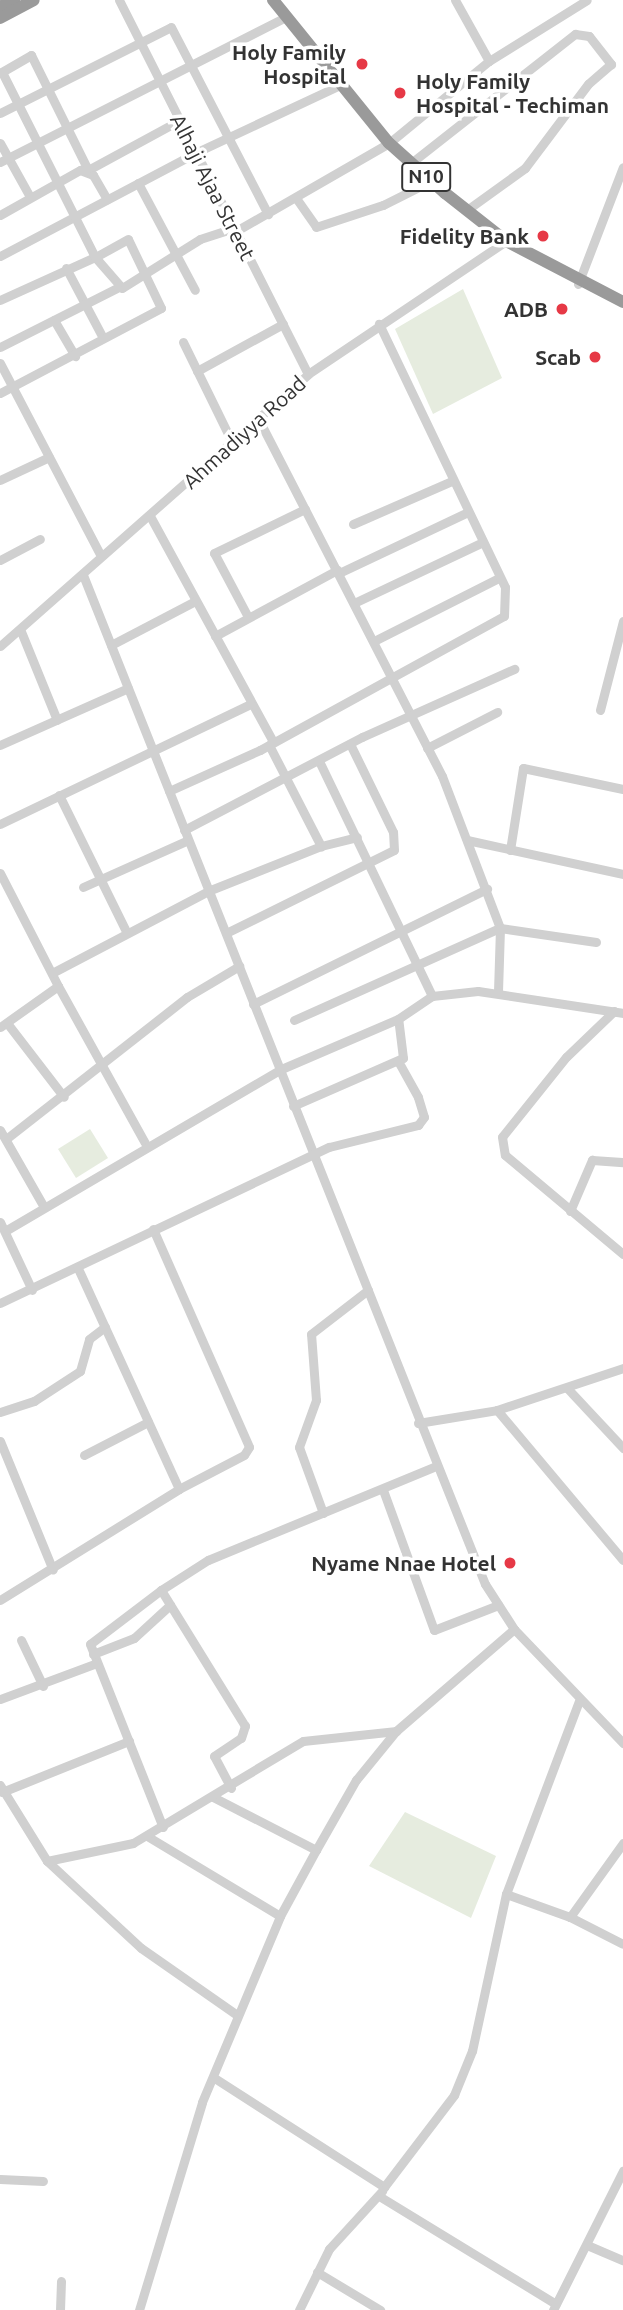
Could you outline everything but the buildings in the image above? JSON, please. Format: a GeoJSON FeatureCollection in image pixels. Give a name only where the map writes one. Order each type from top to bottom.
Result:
{"type":"FeatureCollection","features":[{"type":"Feature","properties":{"kind":"highway"},"geometry":{"type":"LineString","coordinates":[[0,7],[14,0]]}},
{"type":"Feature","properties":{"kind":"highway"},"geometry":{"type":"LineString","coordinates":[[0,18],[34,0]]}},
{"type":"Feature","properties":{"kind":"highway","name":"N10"},"geometry":{"type":"LineString","coordinates":[[273,0],[389,143],[431,181],[506,241],[578,284],[623,302]]}},
{"type":"Feature","properties":{"kind":"street","name":"Alhaji Ajaa Street"},"geometry":{"type":"LineString","coordinates":[[119,0],[137,43],[197,152],[308,374]]}},
{"type":"Feature","properties":{"kind":"street"},"geometry":{"type":"LineString","coordinates":[[455,0],[489,61]]}},
{"type":"Feature","properties":{"kind":"street"},"geometry":{"type":"LineString","coordinates":[[0,347],[86,305],[181,253],[235,230],[296,198],[389,143],[489,61],[587,0]]}},
{"type":"Feature","properties":{"kind":"street"},"geometry":{"type":"LineString","coordinates":[[4,160],[157,78],[286,17]]}},
{"type":"Feature","properties":{"kind":"street"},"geometry":{"type":"LineString","coordinates":[[0,113],[171,27],[268,214]]}},
{"type":"Feature","properties":{"kind":"street"},"geometry":{"type":"LineString","coordinates":[[411,163],[575,34],[589,36],[612,63]]}},
{"type":"Feature","properties":{"kind":"street"},"geometry":{"type":"LineString","coordinates":[[107,199],[88,170],[31,55],[1,72],[95,257],[117,288]]}},
{"type":"Feature","properties":{"kind":"street"},"geometry":{"type":"LineString","coordinates":[[467,210],[525,168],[551,129],[612,63],[623,62]]}},
{"type":"Feature","properties":{"kind":"street"},"geometry":{"type":"LineString","coordinates":[[0,256],[197,152],[340,85]]}},
{"type":"Feature","properties":{"kind":"street"},"geometry":{"type":"LineString","coordinates":[[0,215],[56,180],[88,170],[180,120]]}},
{"type":"Feature","properties":{"kind":"street"},"geometry":{"type":"LineString","coordinates":[[0,143],[4,160],[30,197]]}},
{"type":"Feature","properties":{"kind":"street"},"geometry":{"type":"LineString","coordinates":[[578,284],[623,167]]}},
{"type":"Feature","properties":{"kind":"street"},"geometry":{"type":"LineString","coordinates":[[296,198],[316,226],[383,205],[431,181]]}},
{"type":"Feature","properties":{"kind":"street"},"geometry":{"type":"LineString","coordinates":[[138,183],[181,253],[195,290]]}},
{"type":"Feature","properties":{"kind":"street"},"geometry":{"type":"LineString","coordinates":[[0,300],[128,239],[161,308],[75,356],[0,393]]}},
{"type":"Feature","properties":{"kind":"street","name":"Ahmadiyya Road"},"geometry":{"type":"LineString","coordinates":[[0,646],[233,444],[308,374],[506,241]]}},
{"type":"Feature","properties":{"kind":"street"},"geometry":{"type":"LineString","coordinates":[[66,268],[103,338]]}},
{"type":"Feature","properties":{"kind":"street"},"geometry":{"type":"LineString","coordinates":[[54,320],[75,356]]}},
{"type":"Feature","properties":{"kind":"street"},"geometry":{"type":"LineString","coordinates":[[197,371],[283,324]]}},
{"type":"Feature","properties":{"kind":"street"},"geometry":{"type":"LineString","coordinates":[[169,791],[271,744],[504,616],[508,594],[497,579],[379,324]]}},
{"type":"Feature","properties":{"kind":"street"},"geometry":{"type":"LineString","coordinates":[[183,342],[233,444]]}},
{"type":"Feature","properties":{"kind":"street"},"geometry":{"type":"LineString","coordinates":[[0,363],[101,556]]}},
{"type":"Feature","properties":{"kind":"street"},"geometry":{"type":"LineString","coordinates":[[259,419],[411,715],[467,840],[500,928],[498,993]]}},
{"type":"Feature","properties":{"kind":"street"},"geometry":{"type":"LineString","coordinates":[[0,480],[49,457]]}},
{"type":"Feature","properties":{"kind":"street"},"geometry":{"type":"LineString","coordinates":[[353,524],[452,481]]}},
{"type":"Feature","properties":{"kind":"street"},"geometry":{"type":"LineString","coordinates":[[247,615],[214,553],[305,509]]}},
{"type":"Feature","properties":{"kind":"street"},"geometry":{"type":"LineString","coordinates":[[215,636],[247,615],[466,513]]}},
{"type":"Feature","properties":{"kind":"street"},"geometry":{"type":"LineString","coordinates":[[150,516],[251,705],[321,846]]}},
{"type":"Feature","properties":{"kind":"street"},"geometry":{"type":"LineString","coordinates":[[0,560],[40,539]]}},
{"type":"Feature","properties":{"kind":"street"},"geometry":{"type":"LineString","coordinates":[[354,603],[481,543]]}},
{"type":"Feature","properties":{"kind":"street"},"geometry":{"type":"LineString","coordinates":[[83,575],[313,1158],[368,1290],[418,1423],[498,1605],[514,1629],[579,1701],[623,1743]]}},
{"type":"Feature","properties":{"kind":"street"},"geometry":{"type":"LineString","coordinates":[[374,641],[497,579]]}},
{"type":"Feature","properties":{"kind":"street"},"geometry":{"type":"LineString","coordinates":[[111,645],[195,601]]}},
{"type":"Feature","properties":{"kind":"street"},"geometry":{"type":"LineString","coordinates":[[600,710],[623,621]]}},
{"type":"Feature","properties":{"kind":"street"},"geometry":{"type":"LineString","coordinates":[[20,629],[57,720]]}},
{"type":"Feature","properties":{"kind":"street"},"geometry":{"type":"LineString","coordinates":[[184,830],[288,779],[351,744],[514,669]]}},
{"type":"Feature","properties":{"kind":"street"},"geometry":{"type":"LineString","coordinates":[[0,745],[128,688]]}},
{"type":"Feature","properties":{"kind":"street"},"geometry":{"type":"LineString","coordinates":[[0,824],[154,754],[251,705]]}},
{"type":"Feature","properties":{"kind":"street"},"geometry":{"type":"LineString","coordinates":[[427,748],[497,712]]}},
{"type":"Feature","properties":{"kind":"street"},"geometry":{"type":"LineString","coordinates":[[226,933],[373,865],[397,842],[351,744]]}},
{"type":"Feature","properties":{"kind":"street"},"geometry":{"type":"LineString","coordinates":[[319,761],[373,865],[432,996]]}},
{"type":"Feature","properties":{"kind":"street"},"geometry":{"type":"LineString","coordinates":[[510,850],[523,768],[623,789]]}},
{"type":"Feature","properties":{"kind":"street"},"geometry":{"type":"LineString","coordinates":[[59,795],[127,933]]}},
{"type":"Feature","properties":{"kind":"street"},"geometry":{"type":"LineString","coordinates":[[52,974],[208,891],[321,846],[357,837]]}},
{"type":"Feature","properties":{"kind":"street"},"geometry":{"type":"LineString","coordinates":[[83,887],[188,840]]}},
{"type":"Feature","properties":{"kind":"street"},"geometry":{"type":"LineString","coordinates":[[467,840],[623,874]]}},
{"type":"Feature","properties":{"kind":"street"},"geometry":{"type":"LineString","coordinates":[[0,873],[58,986],[145,1143]]}},
{"type":"Feature","properties":{"kind":"street"},"geometry":{"type":"LineString","coordinates":[[253,1003],[402,926],[487,889]]}},
{"type":"Feature","properties":{"kind":"street"},"geometry":{"type":"LineString","coordinates":[[294,1020],[500,928],[596,942]]}},
{"type":"Feature","properties":{"kind":"street"},"geometry":{"type":"LineString","coordinates":[[6,1139],[64,1097],[187,997],[239,966]]}},
{"type":"Feature","properties":{"kind":"street"},"geometry":{"type":"LineString","coordinates":[[58,986],[3,1025],[64,1097]]}},
{"type":"Feature","properties":{"kind":"street"},"geometry":{"type":"LineString","coordinates":[[32,1290],[2,1226],[44,1207],[145,1143],[279,1070],[398,1019],[432,996],[498,993],[619,1012]]}},
{"type":"Feature","properties":{"kind":"street"},"geometry":{"type":"LineString","coordinates":[[619,1012],[566,1057],[502,1137],[505,1155],[623,1254]]}},
{"type":"Feature","properties":{"kind":"street"},"geometry":{"type":"LineString","coordinates":[[293,1106],[398,1061],[405,1050],[398,1019]]}},
{"type":"Feature","properties":{"kind":"street"},"geometry":{"type":"LineString","coordinates":[[0,1303],[338,1144],[422,1122],[418,1097],[398,1061]]}},
{"type":"Feature","properties":{"kind":"street"},"geometry":{"type":"LineString","coordinates":[[0,1130],[44,1207]]}},
{"type":"Feature","properties":{"kind":"street"},"geometry":{"type":"LineString","coordinates":[[570,1211],[592,1160],[623,1163]]}},
{"type":"Feature","properties":{"kind":"street"},"geometry":{"type":"LineString","coordinates":[[0,1600],[53,1570],[179,1489],[244,1455],[249,1447],[153,1229]]}},
{"type":"Feature","properties":{"kind":"street"},"geometry":{"type":"LineString","coordinates":[[78,1268],[179,1489]]}},
{"type":"Feature","properties":{"kind":"street"},"geometry":{"type":"LineString","coordinates":[[323,1513],[299,1447],[316,1401],[311,1334],[368,1290]]}},
{"type":"Feature","properties":{"kind":"street"},"geometry":{"type":"LineString","coordinates":[[0,1412],[34,1401],[84,1368],[89,1339],[105,1328]]}},
{"type":"Feature","properties":{"kind":"street"},"geometry":{"type":"LineString","coordinates":[[418,1423],[497,1410],[568,1389],[623,1368]]}},
{"type":"Feature","properties":{"kind":"street"},"geometry":{"type":"LineString","coordinates":[[568,1389],[623,1448]]}},
{"type":"Feature","properties":{"kind":"street"},"geometry":{"type":"LineString","coordinates":[[497,1410],[623,1560]]}},
{"type":"Feature","properties":{"kind":"street"},"geometry":{"type":"LineString","coordinates":[[84,1455],[148,1422]]}},
{"type":"Feature","properties":{"kind":"street"},"geometry":{"type":"LineString","coordinates":[[0,1441],[53,1570]]}},
{"type":"Feature","properties":{"kind":"street"},"geometry":{"type":"LineString","coordinates":[[163,1827],[90,1644],[161,1590],[208,1560],[436,1466]]}},
{"type":"Feature","properties":{"kind":"street"},"geometry":{"type":"LineString","coordinates":[[383,1490],[434,1630],[498,1605]]}},
{"type":"Feature","properties":{"kind":"street"},"geometry":{"type":"LineString","coordinates":[[161,1590],[245,1726],[242,1738],[214,1756],[231,1788]]}},
{"type":"Feature","properties":{"kind":"street"},"geometry":{"type":"LineString","coordinates":[[0,1699],[43,1686],[134,1638],[170,1605]]}},
{"type":"Feature","properties":{"kind":"street"},"geometry":{"type":"LineString","coordinates":[[139,2310],[190,2134],[216,2079],[237,2015],[280,1916],[316,1850],[356,1780],[396,1731],[514,1629]]}},
{"type":"Feature","properties":{"kind":"street"},"geometry":{"type":"LineString","coordinates":[[21,1640],[43,1686]]}},
{"type":"Feature","properties":{"kind":"street"},"geometry":{"type":"LineString","coordinates":[[299,2310],[329,2249],[382,2191],[454,2095],[472,2051],[506,1894],[579,1701]]}},
{"type":"Feature","properties":{"kind":"street"},"geometry":{"type":"LineString","coordinates":[[47,1861],[119,1849],[148,1836],[231,1788],[303,1741],[396,1731]]}},
{"type":"Feature","properties":{"kind":"street"},"geometry":{"type":"LineString","coordinates":[[129,1741],[1,1789],[47,1861],[141,1948],[237,2015]]}},
{"type":"Feature","properties":{"kind":"street"},"geometry":{"type":"LineString","coordinates":[[213,1797],[316,1850]]}},
{"type":"Feature","properties":{"kind":"street"},"geometry":{"type":"LineString","coordinates":[[148,1836],[280,1916]]}},
{"type":"Feature","properties":{"kind":"street"},"geometry":{"type":"LineString","coordinates":[[570,1917],[623,1843]]}},
{"type":"Feature","properties":{"kind":"street"},"geometry":{"type":"LineString","coordinates":[[506,1894],[570,1917],[623,1944]]}},
{"type":"Feature","properties":{"kind":"street"},"geometry":{"type":"LineString","coordinates":[[216,2079],[554,2307],[623,2171]]}},
{"type":"Feature","properties":{"kind":"street"},"geometry":{"type":"LineString","coordinates":[[0,2179],[43,2181]]}},
{"type":"Feature","properties":{"kind":"street"},"geometry":{"type":"LineString","coordinates":[[587,2245],[623,2260]]}},
{"type":"Feature","properties":{"kind":"street"},"geometry":{"type":"LineString","coordinates":[[317,2272],[380,2310]]}},
{"type":"Feature","properties":{"kind":"street"},"geometry":{"type":"LineString","coordinates":[[60,2310],[61,2281]]}},
{"type":"Feature","properties":{"kind":"shaded area"},"geometry":{"type":"Polygon","coordinates":[[[463,289],[502,378],[433,414],[395,329],[463,289]]]}},
{"type":"Feature","properties":{"kind":"shaded area"},"geometry":{"type":"Polygon","coordinates":[[[90,1129],[108,1158],[76,1178],[58,1149],[90,1129]]]}},
{"type":"Feature","properties":{"kind":"shaded area"},"geometry":{"type":"Polygon","coordinates":[[[405,1812],[496,1856],[471,1918],[369,1866],[405,1812]]]}},
{"type":"Feature","properties":{"kind":"place","name":"Holy Family Hospital"},"geometry":{"type":"Point","coordinates":[362,64]}},
{"type":"Feature","properties":{"kind":"place","name":"Holy Family Hospital - Techiman"},"geometry":{"type":"Point","coordinates":[400,93]}},
{"type":"Feature","properties":{"kind":"place","name":"Fidelity Bank"},"geometry":{"type":"Point","coordinates":[543,236]}},
{"type":"Feature","properties":{"kind":"place","name":"ADB"},"geometry":{"type":"Point","coordinates":[562,309]}},
{"type":"Feature","properties":{"kind":"place","name":"Scab"},"geometry":{"type":"Point","coordinates":[595,357]}},
{"type":"Feature","properties":{"kind":"place","name":"Nyame Nnae Hotel"},"geometry":{"type":"Point","coordinates":[510,1563]}}]}
